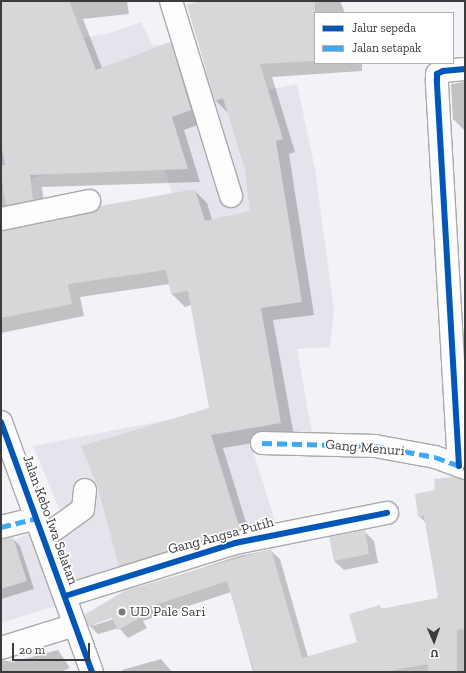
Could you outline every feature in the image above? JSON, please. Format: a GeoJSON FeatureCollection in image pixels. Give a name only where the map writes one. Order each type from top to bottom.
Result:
{"type":"FeatureCollection","features":[{"type":"Feature","properties":{"kind":"street"},"geometry":{"type":"LineString","coordinates":[[171,1],[231,196]]}},
{"type":"Feature","properties":{"kind":"street"},"geometry":{"type":"LineString","coordinates":[[462,467],[437,80],[443,71],[465,69]]}},
{"type":"Feature","properties":{"kind":"street"},"geometry":{"type":"LineString","coordinates":[[1,219],[89,201]]}},
{"type":"Feature","properties":{"kind":"street","name":"Jalan Kebo Iwa Selatan"},"geometry":{"type":"LineString","coordinates":[[1,422],[41,527],[75,624],[86,670]]}},
{"type":"Feature","properties":{"kind":"street","name":"Gang Menuri"},"geometry":{"type":"LineString","coordinates":[[262,443],[375,446],[435,457],[462,467]]}},
{"type":"Feature","properties":{"kind":"street"},"geometry":{"type":"LineString","coordinates":[[1,527],[41,527],[83,509],[85,490]]}},
{"type":"Feature","properties":{"kind":"street","name":"Gang Angsa Putih"},"geometry":{"type":"LineString","coordinates":[[65,596],[235,543],[387,514]]}},
{"type":"Feature","properties":{"kind":"street"},"geometry":{"type":"LineString","coordinates":[[1,648],[75,624]]}},
{"type":"Feature","properties":{"kind":"shaded area"},"geometry":{"type":"Polygon","coordinates":[[[141,22],[153,46],[191,38],[220,99],[297,84],[315,169],[334,310],[330,347],[297,349],[315,450],[252,447],[282,544],[95,593],[1,623],[1,545],[64,520],[33,446],[239,406],[160,155],[40,176],[1,188],[1,52],[110,33],[141,22]]]}},
{"type":"Feature","properties":{"kind":"building"},"geometry":{"type":"Polygon","coordinates":[[[1,1],[69,1],[96,70],[171,42],[191,110],[172,117],[188,169],[30,175],[33,200],[6,205],[1,176],[1,165],[5,165],[1,143],[1,1]]]}},
{"type":"Feature","properties":{"kind":"building"},"geometry":{"type":"Polygon","coordinates":[[[199,1],[315,1],[314,61],[260,64],[283,139],[276,141],[302,302],[261,308],[281,423],[211,435],[240,529],[119,566],[97,485],[81,446],[209,408],[188,291],[171,294],[166,270],[68,284],[72,304],[1,318],[1,231],[92,213],[100,206],[195,189],[205,221],[250,211],[245,170],[223,98],[215,101],[187,5],[199,1]]]}},
{"type":"Feature","properties":{"kind":"building"},"geometry":{"type":"Polygon","coordinates":[[[453,477],[465,480],[465,629],[457,630],[457,672],[428,672],[428,664],[382,672],[254,672],[227,581],[134,612],[138,619],[118,630],[112,618],[88,626],[84,615],[126,590],[271,549],[302,658],[357,642],[349,614],[380,605],[381,609],[438,598],[424,516],[418,517],[415,494],[435,490],[434,479],[453,477]]]}},
{"type":"Feature","properties":{"kind":"building"},"geometry":{"type":"Polygon","coordinates":[[[365,530],[369,554],[334,561],[329,537],[365,530]]]}},
{"type":"Feature","properties":{"kind":"building"},"geometry":{"type":"Polygon","coordinates":[[[13,537],[27,581],[1,589],[1,539],[13,537]]]}},
{"type":"Feature","properties":{"kind":"marked path"},"geometry":{"type":"LineString","coordinates":[[262,443],[375,446],[435,457],[465,468]]}},
{"type":"Feature","properties":{"kind":"marked path"},"geometry":{"type":"LineString","coordinates":[[1,527],[38,518]]}},
{"type":"Feature","properties":{"kind":"cycle path"},"geometry":{"type":"LineString","coordinates":[[459,466],[437,74],[443,71],[465,69]]}},
{"type":"Feature","properties":{"kind":"cycle path"},"geometry":{"type":"LineString","coordinates":[[1,422],[92,672]]}},
{"type":"Feature","properties":{"kind":"cycle path"},"geometry":{"type":"LineString","coordinates":[[65,596],[235,543],[387,513]]}},
{"type":"Feature","properties":{"kind":"place","name":"UD Pale Sari"},"geometry":{"type":"Point","coordinates":[122,612]}}]}
